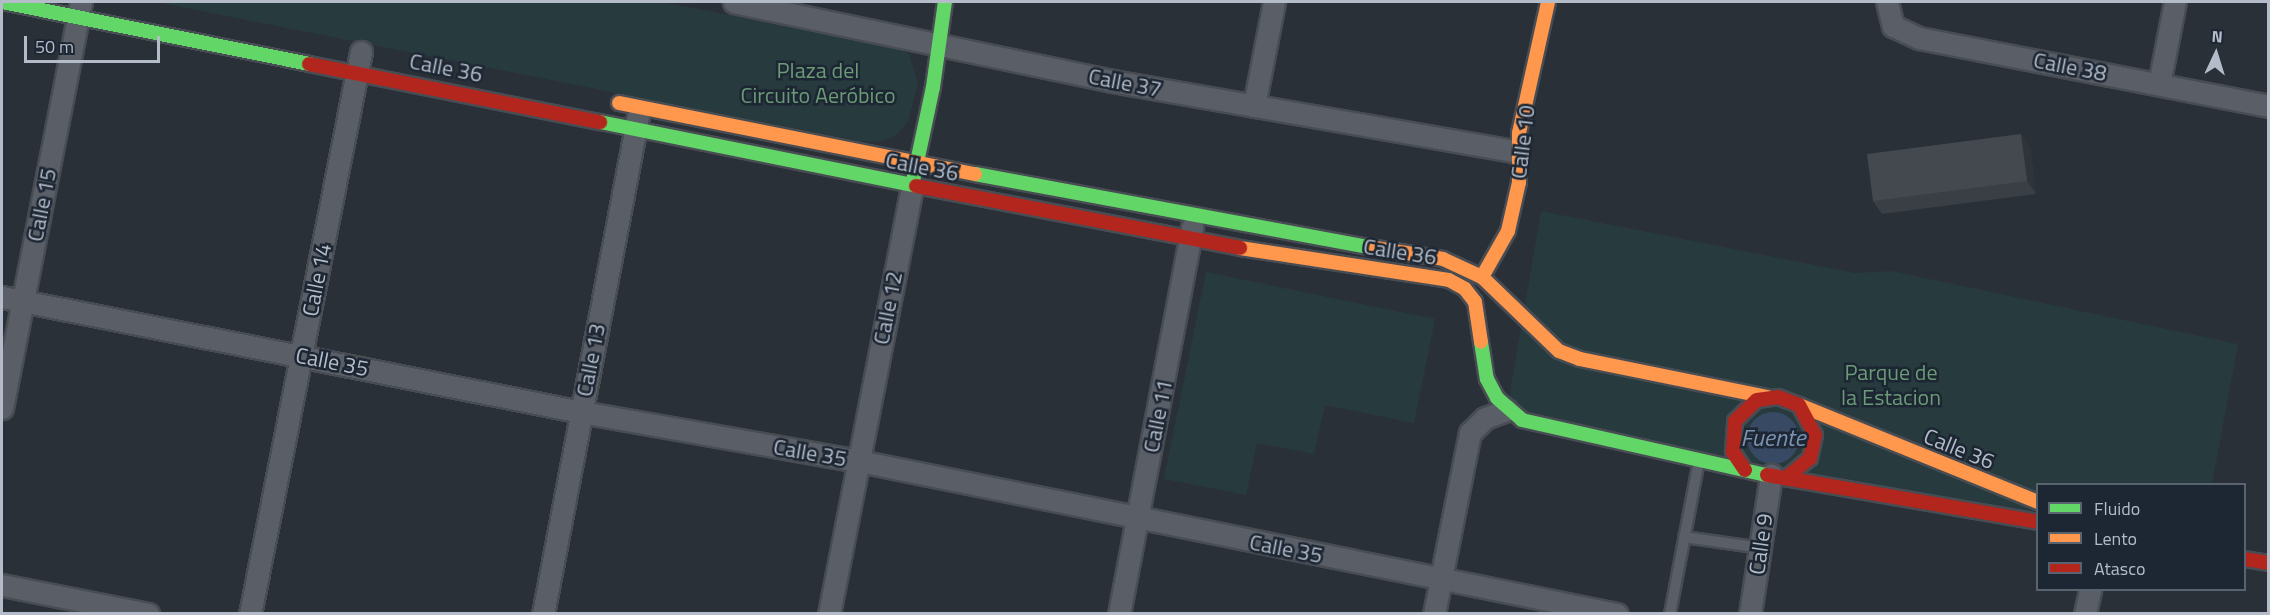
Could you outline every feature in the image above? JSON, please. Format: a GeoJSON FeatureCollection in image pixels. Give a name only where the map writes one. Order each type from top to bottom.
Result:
{"type":"FeatureCollection","features":[{"type":"Feature","properties":{"kind":"street","name":"Calle 36"},"geometry":{"type":"LineString","coordinates":[[2,2],[80,9],[360,57],[638,117],[912,186],[1192,241],[1449,280],[1465,289],[1475,302],[1487,379],[1507,410]]}},
{"type":"Feature","properties":{"kind":"street","name":"Calle 37"},"geometry":{"type":"LineString","coordinates":[[734,2],[937,45],[1254,106],[1518,152]]}},
{"type":"Feature","properties":{"kind":"street","name":"Calle 12"},"geometry":{"type":"LineString","coordinates":[[829,614],[912,186],[919,164],[945,2]]}},
{"type":"Feature","properties":{"kind":"street"},"geometry":{"type":"LineString","coordinates":[[1254,106],[1274,2]]}},
{"type":"Feature","properties":{"kind":"street","name":"Calle 10"},"geometry":{"type":"LineString","coordinates":[[1482,277],[1508,231],[1518,182],[1518,152],[1548,2]]}},
{"type":"Feature","properties":{"kind":"street"},"geometry":{"type":"LineString","coordinates":[[2159,84],[2175,2]]}},
{"type":"Feature","properties":{"kind":"street","name":"Calle 38"},"geometry":{"type":"LineString","coordinates":[[1887,4],[1893,26],[1919,38],[2268,106]]}},
{"type":"Feature","properties":{"kind":"street","name":"Calle 15"},"geometry":{"type":"LineString","coordinates":[[2,408],[80,9]]}},
{"type":"Feature","properties":{"kind":"street","name":"Calle 14"},"geometry":{"type":"LineString","coordinates":[[250,614],[360,57]]}},
{"type":"Feature","properties":{"kind":"street","name":"Calle 36"},"geometry":{"type":"LineString","coordinates":[[605,100],[638,117],[919,164],[1193,217],[1443,259],[1482,277],[1559,351],[1580,359],[1767,397]]}},
{"type":"Feature","properties":{"kind":"street","name":"Calle 13"},"geometry":{"type":"LineString","coordinates":[[543,614],[638,117]]}},
{"type":"Feature","properties":{"kind":"street","name":"Calle 11"},"geometry":{"type":"LineString","coordinates":[[1119,614],[1192,241],[1193,217]]}},
{"type":"Feature","properties":{"kind":"street","name":"Calle 35"},"geometry":{"type":"LineString","coordinates":[[2,297],[581,412],[859,461],[1137,519],[1617,614]]}},
{"type":"Feature","properties":{"kind":"street"},"geometry":{"type":"LineString","coordinates":[[1745,470],[1733,452],[1732,431],[1740,412],[1767,397],[1799,405],[1812,424],[1814,447],[1804,466],[1778,477]]}},
{"type":"Feature","properties":{"kind":"street","name":"Calle 36"},"geometry":{"type":"LineString","coordinates":[[1799,405],[2036,502]]}},
{"type":"Feature","properties":{"kind":"street"},"geometry":{"type":"LineString","coordinates":[[1434,614],[1470,433],[1485,418],[1507,410],[1522,420],[1546,426],[1700,458],[1778,477],[2036,522]]}},
{"type":"Feature","properties":{"kind":"street","name":"Calle 9"},"geometry":{"type":"LineString","coordinates":[[1750,614],[1778,477]]}},
{"type":"Feature","properties":{"kind":"street"},"geometry":{"type":"LineString","coordinates":[[2246,559],[2268,563]]}},
{"type":"Feature","properties":{"kind":"street"},"geometry":{"type":"LineString","coordinates":[[2,585],[148,614]]}},
{"type":"Feature","properties":{"kind":"street"},"geometry":{"type":"LineString","coordinates":[[2085,614],[2090,591]]}},
{"type":"Feature","properties":{"kind":"lane"},"geometry":{"type":"LineString","coordinates":[[1670,614],[1700,458]]}},
{"type":"Feature","properties":{"kind":"lane"},"geometry":{"type":"LineString","coordinates":[[1684,537],[1762,548]]}},
{"type":"Feature","properties":{"kind":"green space","name":"Plaza del Circuito Aeróbico"},"geometry":{"type":"Polygon","coordinates":[[[156,2],[660,2],[897,46],[909,54],[918,83],[908,122],[895,136],[881,142],[859,141],[156,2]]]}},
{"type":"Feature","properties":{"kind":"green space","name":"Parque de la Estacion"},"geometry":{"type":"Polygon","coordinates":[[[1541,211],[1855,273],[1891,271],[2238,344],[2212,483],[2036,483],[2036,522],[1507,410],[1541,211]]]}},
{"type":"Feature","properties":{"kind":"green space"},"geometry":{"type":"Polygon","coordinates":[[[1206,272],[1435,319],[1414,423],[1325,405],[1314,454],[1257,443],[1246,495],[1164,479],[1206,272]]]}},
{"type":"Feature","properties":{"kind":"water","name":"Fuente"},"geometry":{"type":"Polygon","coordinates":[[[1773,412],[1783,414],[1791,420],[1797,428],[1799,438],[1797,448],[1791,456],[1783,462],[1773,464],[1763,462],[1755,456],[1749,448],[1747,438],[1749,428],[1755,420],[1763,414],[1773,412]]]}},
{"type":"Feature","properties":{"kind":"building"},"geometry":{"type":"Polygon","coordinates":[[[2021,134],[2027,181],[1873,201],[1867,154],[2021,134]]]}},
{"type":"Feature","properties":{"kind":"traffic: fast"},"geometry":{"type":"LineString","coordinates":[[2,2],[309,64]]}},
{"type":"Feature","properties":{"kind":"traffic: fast"},"geometry":{"type":"LineString","coordinates":[[913,181],[933,87],[945,2]]}},
{"type":"Feature","properties":{"kind":"traffic: fast"},"geometry":{"type":"LineString","coordinates":[[600,122],[916,186]]}},
{"type":"Feature","properties":{"kind":"traffic: fast"},"geometry":{"type":"LineString","coordinates":[[975,174],[1370,247]]}},
{"type":"Feature","properties":{"kind":"traffic: fast"},"geometry":{"type":"LineString","coordinates":[[1481,342],[1487,379],[1497,398],[1522,420],[1767,475]]}},
{"type":"Feature","properties":{"kind":"traffic: slow"},"geometry":{"type":"LineString","coordinates":[[1482,277],[1508,231],[1519,182],[1519,133],[1548,2]]}},
{"type":"Feature","properties":{"kind":"traffic: slow"},"geometry":{"type":"LineString","coordinates":[[619,103],[975,174]]}},
{"type":"Feature","properties":{"kind":"traffic: slow"},"geometry":{"type":"LineString","coordinates":[[1370,247],[1443,259],[1482,277],[1559,351],[1580,359],[1767,397]]}},
{"type":"Feature","properties":{"kind":"traffic: slow"},"geometry":{"type":"LineString","coordinates":[[1240,248],[1449,280],[1465,289],[1475,302],[1481,342]]}},
{"type":"Feature","properties":{"kind":"traffic: slow"},"geometry":{"type":"LineString","coordinates":[[1799,405],[2036,501]]}},
{"type":"Feature","properties":{"kind":"traffic: jam"},"geometry":{"type":"LineString","coordinates":[[309,64],[600,122]]}},
{"type":"Feature","properties":{"kind":"traffic: jam"},"geometry":{"type":"LineString","coordinates":[[916,186],[1240,248]]}},
{"type":"Feature","properties":{"kind":"traffic: jam"},"geometry":{"type":"LineString","coordinates":[[1745,470],[1733,452],[1735,421],[1757,400],[1778,397],[1799,405],[1815,435],[1810,458],[1786,478]]}},
{"type":"Feature","properties":{"kind":"traffic: jam"},"geometry":{"type":"LineString","coordinates":[[1767,475],[2036,522]]}},
{"type":"Feature","properties":{"kind":"traffic: jam"},"geometry":{"type":"LineString","coordinates":[[2246,559],[2268,563]]}}]}
